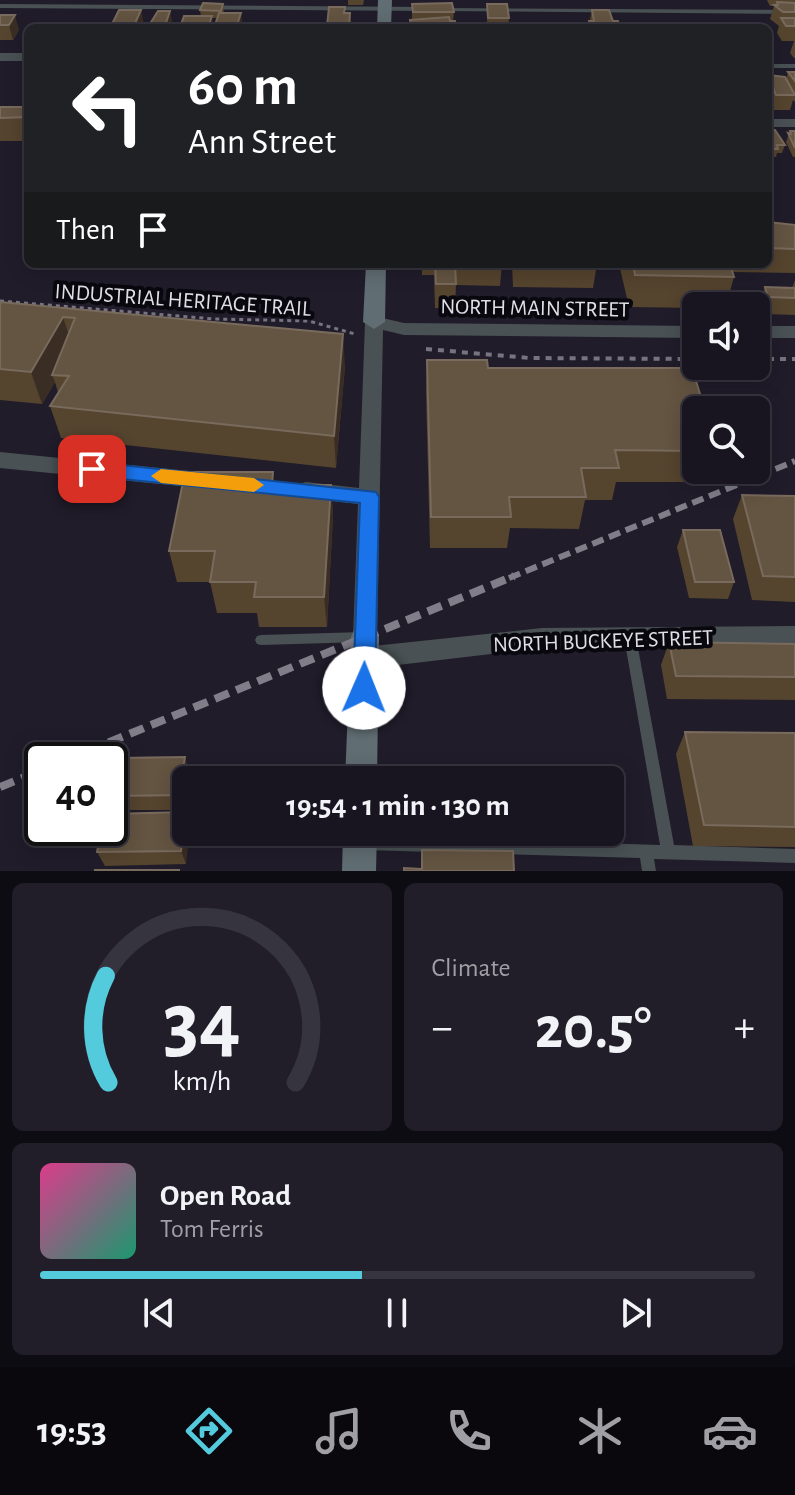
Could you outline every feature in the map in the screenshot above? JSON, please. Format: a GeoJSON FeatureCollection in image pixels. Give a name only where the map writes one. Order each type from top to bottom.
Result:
{"type":"FeatureCollection","features":[{"type":"Feature","properties":{"kind":"street"},"geometry":{"type":"LineString","coordinates":[[384,24],[385,4]]}},
{"type":"Feature","properties":{"kind":"street"},"geometry":{"type":"LineString","coordinates":[[0,57],[24,57]]}},
{"type":"Feature","properties":{"kind":"street"},"geometry":{"type":"LineString","coordinates":[[772,123],[795,123]]}},
{"type":"Feature","properties":{"kind":"street"},"geometry":{"type":"LineString","coordinates":[[361,766],[376,268]]}},
{"type":"Feature","properties":{"kind":"street","name":"NORTH MAIN STREET"},"geometry":{"type":"LineString","coordinates":[[374,331],[682,332]]}},
{"type":"Feature","properties":{"kind":"street"},"geometry":{"type":"LineString","coordinates":[[770,332],[795,332]]}},
{"type":"Feature","properties":{"kind":"street"},"geometry":{"type":"LineString","coordinates":[[0,460],[231,483]]}},
{"type":"Feature","properties":{"kind":"street"},"geometry":{"type":"LineString","coordinates":[[293,489],[370,497]]}},
{"type":"Feature","properties":{"kind":"street","name":"NORTH BUCKEYE STREET"},"geometry":{"type":"LineString","coordinates":[[365,647],[542,638],[795,636]]}},
{"type":"Feature","properties":{"kind":"lane"},"geometry":{"type":"LineString","coordinates":[[0,6],[385,4],[795,12]]}},
{"type":"Feature","properties":{"kind":"lane"},"geometry":{"type":"LineString","coordinates":[[772,66],[795,66]]}},
{"type":"Feature","properties":{"kind":"lane"},"geometry":{"type":"LineString","coordinates":[[630,637],[668,853]]}},
{"type":"Feature","properties":{"kind":"lane"},"geometry":{"type":"LineString","coordinates":[[261,640],[365,647]]}},
{"type":"Feature","properties":{"kind":"lane"},"geometry":{"type":"LineString","coordinates":[[360,849],[795,856]]}},
{"type":"Feature","properties":{"kind":"lane"},"geometry":{"type":"LineString","coordinates":[[646,852],[649,871]]}},
{"type":"Feature","properties":{"kind":"path","name":"INDUSTRIAL HERITAGE TRAIL"},"geometry":{"type":"LineString","coordinates":[[0,301],[214,319],[309,321],[374,331]]}},
{"type":"Feature","properties":{"kind":"path"},"geometry":{"type":"LineString","coordinates":[[418,348],[529,358],[682,359]]}},
{"type":"Feature","properties":{"kind":"path"},"geometry":{"type":"LineString","coordinates":[[770,359],[795,359]]}},
{"type":"Feature","properties":{"kind":"building"},"geometry":{"type":"Polygon","coordinates":[[[777,2],[795,3],[795,12],[783,12],[774,5],[778,5],[777,2]]]}},
{"type":"Feature","properties":{"kind":"building"},"geometry":{"type":"Polygon","coordinates":[[[203,3],[223,4],[221,11],[200,10],[203,3]]]}},
{"type":"Feature","properties":{"kind":"building"},"geometry":{"type":"Polygon","coordinates":[[[452,3],[454,12],[413,12],[412,4],[452,3]]]}},
{"type":"Feature","properties":{"kind":"building"},"geometry":{"type":"Polygon","coordinates":[[[487,4],[507,4],[509,18],[488,18],[487,4]]]}},
{"type":"Feature","properties":{"kind":"building"},"geometry":{"type":"Polygon","coordinates":[[[329,7],[345,7],[344,13],[350,13],[349,24],[327,24],[329,7]]]}},
{"type":"Feature","properties":{"kind":"building"},"geometry":{"type":"Polygon","coordinates":[[[119,10],[141,10],[135,24],[112,24],[119,10]]]}},
{"type":"Feature","properties":{"kind":"building"},"geometry":{"type":"Polygon","coordinates":[[[592,10],[609,10],[613,21],[619,24],[590,24],[589,21],[594,21],[592,10]]]}},
{"type":"Feature","properties":{"kind":"building"},"geometry":{"type":"Polygon","coordinates":[[[158,11],[170,11],[166,23],[170,24],[150,24],[158,11]]]}},
{"type":"Feature","properties":{"kind":"building"},"geometry":{"type":"Polygon","coordinates":[[[219,13],[241,13],[237,24],[215,24],[219,13]]]}},
{"type":"Feature","properties":{"kind":"building"},"geometry":{"type":"Polygon","coordinates":[[[0,15],[15,15],[9,25],[0,25],[0,15]]]}},
{"type":"Feature","properties":{"kind":"building"},"geometry":{"type":"Polygon","coordinates":[[[184,16],[212,16],[209,24],[181,24],[184,16]]]}},
{"type":"Feature","properties":{"kind":"building"},"geometry":{"type":"Polygon","coordinates":[[[449,17],[456,24],[410,24],[410,20],[449,17]]]}},
{"type":"Feature","properties":{"kind":"building"},"geometry":{"type":"Polygon","coordinates":[[[781,18],[795,18],[795,26],[786,26],[781,18]]]}},
{"type":"Feature","properties":{"kind":"building"},"geometry":{"type":"Polygon","coordinates":[[[772,75],[785,77],[795,95],[776,95],[772,75]]]}},
{"type":"Feature","properties":{"kind":"building"},"geometry":{"type":"Polygon","coordinates":[[[0,107],[24,107],[24,117],[0,118],[0,107]]]}},
{"type":"Feature","properties":{"kind":"building"},"geometry":{"type":"Polygon","coordinates":[[[772,130],[785,145],[777,145],[778,149],[772,149],[772,130]]]}},
{"type":"Feature","properties":{"kind":"building"},"geometry":{"type":"Polygon","coordinates":[[[790,131],[795,131],[795,148],[788,133],[791,134],[790,131]]]}},
{"type":"Feature","properties":{"kind":"building"},"geometry":{"type":"Polygon","coordinates":[[[772,222],[795,225],[795,249],[772,248],[772,222]]]}},
{"type":"Feature","properties":{"kind":"building"},"geometry":{"type":"Polygon","coordinates":[[[435,268],[455,268],[456,284],[436,284],[435,268]]]}},
{"type":"Feature","properties":{"kind":"building"},"geometry":{"type":"Polygon","coordinates":[[[634,268],[731,268],[734,277],[635,275],[634,268]]]}},
{"type":"Feature","properties":{"kind":"building"},"geometry":{"type":"Polygon","coordinates":[[[765,287],[795,288],[795,298],[770,297],[770,292],[766,292],[765,287]]]}},
{"type":"Feature","properties":{"kind":"building"},"geometry":{"type":"Polygon","coordinates":[[[0,302],[343,334],[334,436],[50,406],[69,376],[52,375],[75,318],[63,317],[31,372],[0,369],[0,302]]]}},
{"type":"Feature","properties":{"kind":"building"},"geometry":{"type":"Polygon","coordinates":[[[427,360],[487,360],[488,368],[682,368],[682,380],[696,380],[701,396],[682,396],[682,451],[615,450],[619,468],[581,468],[586,497],[509,497],[511,517],[431,517],[427,360]]]}},
{"type":"Feature","properties":{"kind":"building"},"geometry":{"type":"Polygon","coordinates":[[[185,472],[273,472],[272,485],[331,485],[324,597],[254,597],[256,582],[210,582],[215,551],[169,551],[185,472]]]}},
{"type":"Feature","properties":{"kind":"building"},"geometry":{"type":"Polygon","coordinates":[[[742,495],[795,496],[795,577],[763,576],[742,495]]]}},
{"type":"Feature","properties":{"kind":"building"},"geometry":{"type":"Polygon","coordinates":[[[683,530],[720,530],[734,582],[695,582],[683,530]]]}},
{"type":"Feature","properties":{"kind":"building"},"geometry":{"type":"Polygon","coordinates":[[[669,642],[795,644],[795,677],[676,676],[669,642]]]}},
{"type":"Feature","properties":{"kind":"building"},"geometry":{"type":"Polygon","coordinates":[[[685,732],[795,733],[795,827],[704,825],[685,732]]]}},
{"type":"Feature","properties":{"kind":"building"},"geometry":{"type":"Polygon","coordinates":[[[185,757],[183,766],[172,766],[172,795],[128,796],[128,758],[185,757]]]}},
{"type":"Feature","properties":{"kind":"building"},"geometry":{"type":"Polygon","coordinates":[[[172,812],[172,846],[182,846],[181,851],[97,852],[98,846],[128,846],[128,814],[172,812]]]}},
{"type":"Feature","properties":{"kind":"building"},"geometry":{"type":"Polygon","coordinates":[[[422,850],[513,851],[514,871],[404,871],[404,868],[422,869],[422,850]]]}},
{"type":"Feature","properties":{"kind":"building"},"geometry":{"type":"Polygon","coordinates":[[[95,870],[180,870],[95,871],[95,870]]]}},
{"type":"Feature","properties":{"kind":"railway"},"geometry":{"type":"LineString","coordinates":[[509,578],[795,461]]}},
{"type":"Feature","properties":{"kind":"railway"},"geometry":{"type":"LineString","coordinates":[[110,742],[514,576]]}},
{"type":"Feature","properties":{"kind":"railway"},"geometry":{"type":"LineString","coordinates":[[0,787],[24,777]]}},
{"type":"Feature","properties":{"kind":"slow traffic"},"geometry":{"type":"LineString","coordinates":[[161,476],[254,485]]}},
{"type":"Feature","properties":{"kind":"route"},"geometry":{"type":"LineString","coordinates":[[92,469],[370,497],[364,688]]}}]}
